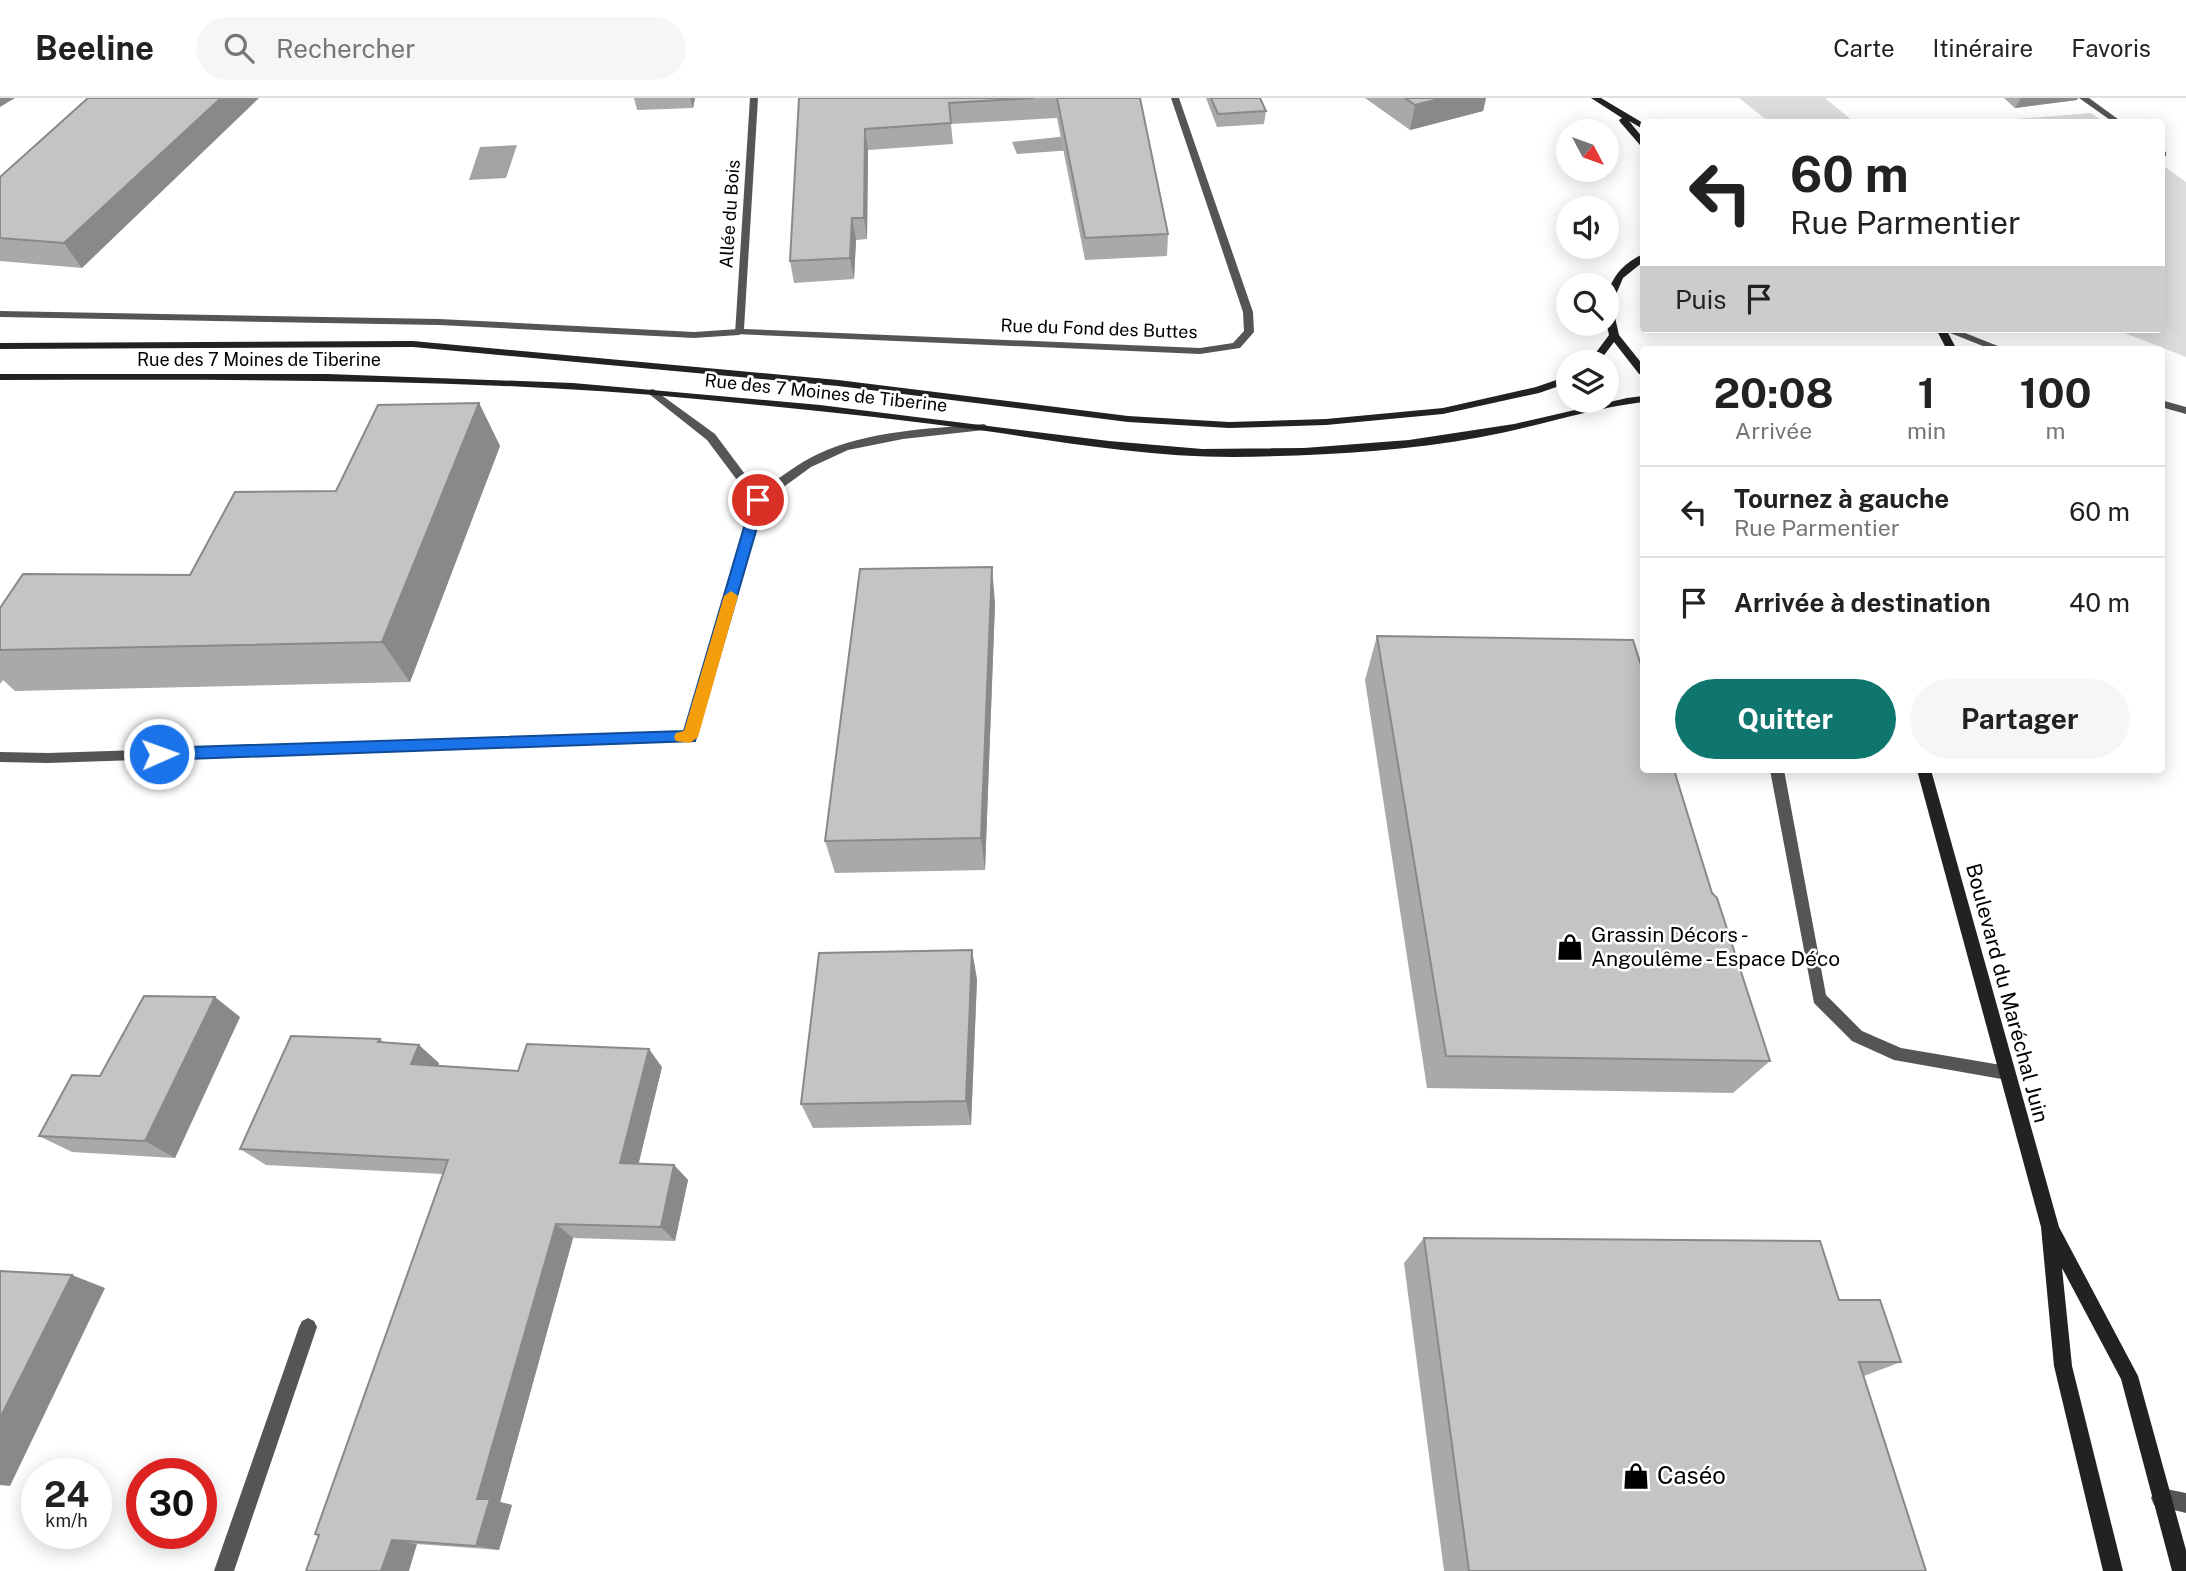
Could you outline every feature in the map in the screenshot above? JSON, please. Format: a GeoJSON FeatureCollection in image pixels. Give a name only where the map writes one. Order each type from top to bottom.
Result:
{"type":"FeatureCollection","features":[{"type":"Feature","properties":{"kind":"main road"},"geometry":{"type":"LineString","coordinates":[[1595,98],[1640,124]]}},
{"type":"Feature","properties":{"kind":"main road"},"geometry":{"type":"LineString","coordinates":[[1618,113],[1640,139]]}},
{"type":"Feature","properties":{"kind":"main road"},"geometry":{"type":"LineString","coordinates":[[1619,277],[1640,260]]}},
{"type":"Feature","properties":{"kind":"main road"},"geometry":{"type":"LineString","coordinates":[[1615,336],[1640,368]]}},
{"type":"Feature","properties":{"kind":"main road","name":"Rue des 7 Moines de Tiberine"},"geometry":{"type":"LineString","coordinates":[[0,346],[413,344],[838,383],[1128,419],[1229,425],[1326,422],[1443,411],[1539,390],[1556,384]]}},
{"type":"Feature","properties":{"kind":"main road","name":"Rue des 7 Moines de Tiberine"},"geometry":{"type":"LineString","coordinates":[[0,377],[409,378],[653,392],[984,428],[1108,447],[1227,453],[1327,451],[1424,442],[1488,432],[1640,400]]}},
{"type":"Feature","properties":{"kind":"main road","name":"Boulevard du Maréchal Juin"},"geometry":{"type":"LineString","coordinates":[[1925,773],[2050,1227]]}},
{"type":"Feature","properties":{"kind":"main road"},"geometry":{"type":"LineString","coordinates":[[2050,1227],[2129,1376],[2182,1571]]}},
{"type":"Feature","properties":{"kind":"main road"},"geometry":{"type":"LineString","coordinates":[[2050,1227],[2063,1366],[2113,1571]]}},
{"type":"Feature","properties":{"kind":"street","name":"Allée du Bois"},"geometry":{"type":"LineString","coordinates":[[739,332],[754,98]]}},
{"type":"Feature","properties":{"kind":"street","name":"Rue du Fond des Buttes"},"geometry":{"type":"LineString","coordinates":[[0,314],[439,322],[694,335],[739,332],[1200,351],[1236,346],[1249,332],[1248,312],[1175,98]]}},
{"type":"Feature","properties":{"kind":"street"},"geometry":{"type":"LineString","coordinates":[[2082,98],[2114,119]]}},
{"type":"Feature","properties":{"kind":"street"},"geometry":{"type":"LineString","coordinates":[[1954,333],[1992,346]]}},
{"type":"Feature","properties":{"kind":"street"},"geometry":{"type":"LineString","coordinates":[[653,392],[710,437],[758,500]]}},
{"type":"Feature","properties":{"kind":"street"},"geometry":{"type":"LineString","coordinates":[[2165,404],[2186,411]]}},
{"type":"Feature","properties":{"kind":"street"},"geometry":{"type":"LineString","coordinates":[[0,757],[61,758],[690,737],[758,500],[788,476],[825,454],[884,437],[984,428]]}},
{"type":"Feature","properties":{"kind":"street"},"geometry":{"type":"LineString","coordinates":[[1778,773],[1819,998],[1857,1035],[1900,1055],[2007,1073]]}},
{"type":"Feature","properties":{"kind":"street"},"geometry":{"type":"LineString","coordinates":[[224,1571],[309,1327]]}},
{"type":"Feature","properties":{"kind":"street"},"geometry":{"type":"LineString","coordinates":[[2161,1498],[2186,1503]]}},
{"type":"Feature","properties":{"kind":"shaded area"},"geometry":{"type":"Polygon","coordinates":[[[1739,98],[1825,98],[1850,119],[1765,119],[1739,98]]]}},
{"type":"Feature","properties":{"kind":"shaded area"},"geometry":{"type":"Polygon","coordinates":[[[2091,113],[2100,119],[2016,119],[2091,113]]]}},
{"type":"Feature","properties":{"kind":"shaded area"},"geometry":{"type":"Polygon","coordinates":[[[1068,136],[1072,150],[1017,154],[1012,142],[1068,136]]]}},
{"type":"Feature","properties":{"kind":"shaded area"},"geometry":{"type":"Polygon","coordinates":[[[517,145],[506,178],[469,180],[480,147],[517,145]]]}},
{"type":"Feature","properties":{"kind":"shaded area"},"geometry":{"type":"Polygon","coordinates":[[[2165,167],[2186,182],[2186,357],[2165,349],[2165,346],[2158,346],[2124,333],[2165,333],[2165,167]]]}},
{"type":"Feature","properties":{"kind":"building"},"geometry":{"type":"Polygon","coordinates":[[[88,98],[221,98],[64,243],[0,238],[0,177],[88,98]]]}},
{"type":"Feature","properties":{"kind":"building"},"geometry":{"type":"Polygon","coordinates":[[[799,98],[1034,98],[949,103],[951,123],[865,129],[864,218],[852,218],[850,258],[790,261],[799,98]]]}},
{"type":"Feature","properties":{"kind":"building"},"geometry":{"type":"Polygon","coordinates":[[[1057,98],[1140,98],[1168,234],[1085,238],[1057,98]]]}},
{"type":"Feature","properties":{"kind":"building"},"geometry":{"type":"Polygon","coordinates":[[[1211,98],[1260,98],[1266,111],[1218,114],[1211,98]]]}},
{"type":"Feature","properties":{"kind":"building"},"geometry":{"type":"Polygon","coordinates":[[[1405,98],[1443,98],[1415,105],[1405,98]]]}},
{"type":"Feature","properties":{"kind":"building"},"geometry":{"type":"Polygon","coordinates":[[[479,403],[382,642],[0,650],[0,608],[23,574],[190,575],[235,492],[336,491],[378,405],[479,403]]]}},
{"type":"Feature","properties":{"kind":"building"},"geometry":{"type":"Polygon","coordinates":[[[992,567],[981,838],[825,841],[860,569],[992,567]]]}},
{"type":"Feature","properties":{"kind":"building"},"geometry":{"type":"Polygon","coordinates":[[[1377,636],[1633,640],[1640,662],[1640,773],[1675,773],[1712,893],[1717,898],[1770,1061],[1446,1056],[1377,636]]]}},
{"type":"Feature","properties":{"kind":"building"},"geometry":{"type":"Polygon","coordinates":[[[972,950],[966,1101],[801,1104],[819,953],[972,950]]]}},
{"type":"Feature","properties":{"kind":"building"},"geometry":{"type":"Polygon","coordinates":[[[144,996],[215,997],[145,1141],[39,1136],[72,1075],[100,1076],[144,996]]]}},
{"type":"Feature","properties":{"kind":"building"},"geometry":{"type":"Polygon","coordinates":[[[291,1036],[380,1039],[378,1042],[419,1045],[411,1064],[518,1071],[527,1044],[649,1049],[620,1163],[674,1165],[661,1227],[556,1224],[477,1499],[490,1499],[476,1546],[392,1540],[381,1571],[306,1571],[319,1535],[315,1534],[448,1160],[240,1149],[291,1036]]]}},
{"type":"Feature","properties":{"kind":"building","name":"Caséo"},"geometry":{"type":"Polygon","coordinates":[[[1424,1238],[1820,1241],[1839,1300],[1880,1300],[1901,1362],[1859,1362],[1926,1571],[1469,1571],[1424,1238]]]}},
{"type":"Feature","properties":{"kind":"building"},"geometry":{"type":"Polygon","coordinates":[[[0,1271],[72,1275],[0,1418],[0,1271]]]}},
{"type":"Feature","properties":{"kind":"slow traffic"},"geometry":{"type":"LineString","coordinates":[[682,737],[690,737],[731,596]]}},
{"type":"Feature","properties":{"kind":"place","name":"Grassin Décors - Angoulême - Espace Déco"},"geometry":{"type":"Point","coordinates":[1570,947]}},
{"type":"Feature","properties":{"kind":"place","name":"Caséo"},"geometry":{"type":"Point","coordinates":[1636,1476]}},
{"type":"Feature","properties":{"kind":"route"},"geometry":{"type":"LineString","coordinates":[[159,754],[690,737],[758,500]]}}]}
